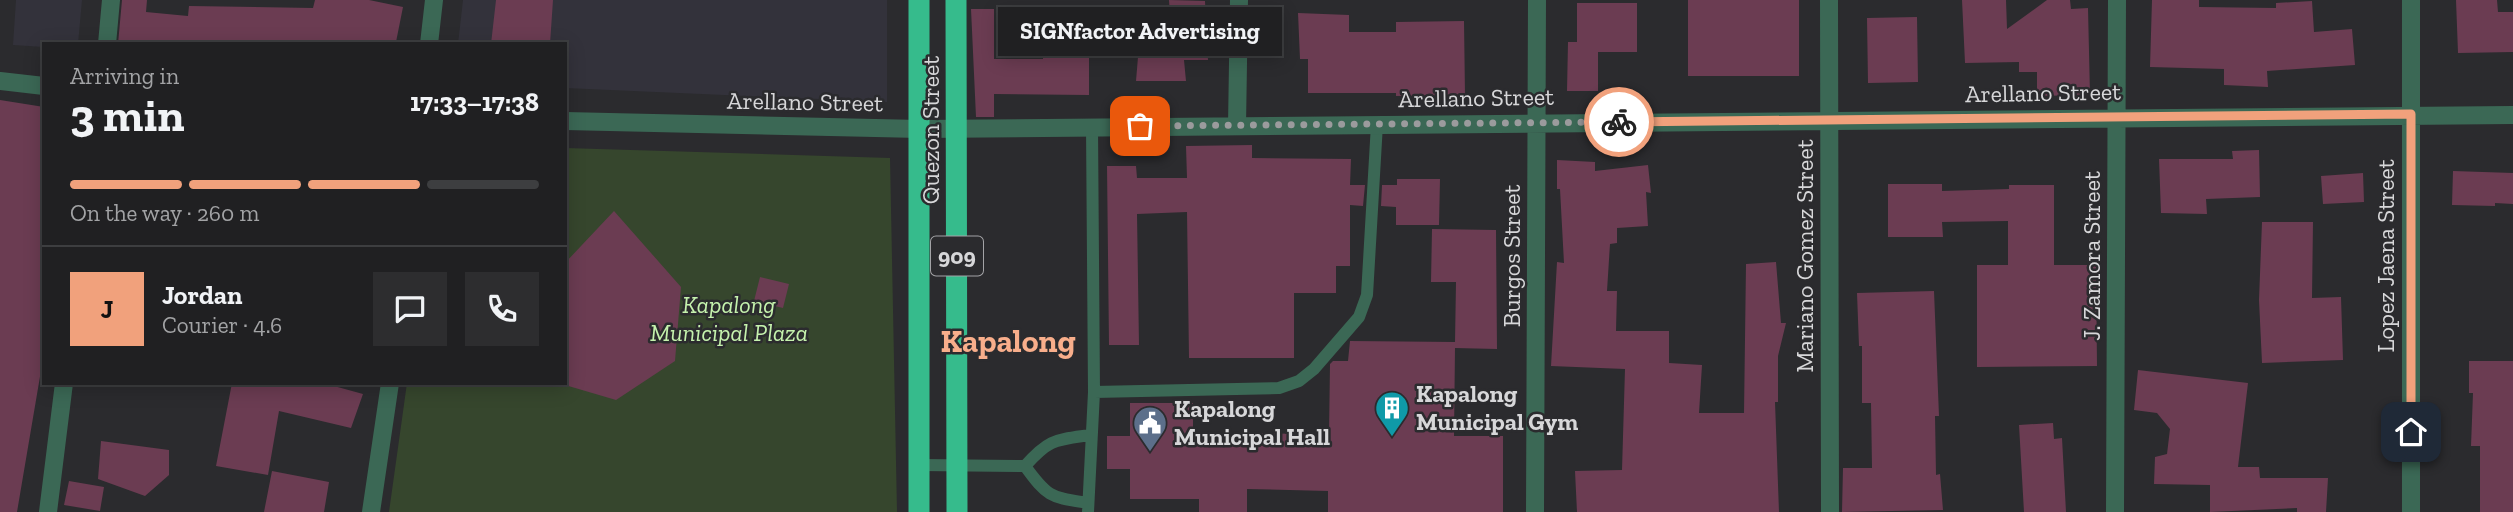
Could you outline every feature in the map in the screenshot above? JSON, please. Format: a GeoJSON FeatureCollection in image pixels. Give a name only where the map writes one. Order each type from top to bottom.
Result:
{"type":"FeatureCollection","features":[{"type":"Feature","properties":{"kind":"highway","name":"Quezon Street"},"geometry":{"type":"LineString","coordinates":[[919,0],[919,512]]}},
{"type":"Feature","properties":{"kind":"highway","name":"Quezon Street"},"geometry":{"type":"LineString","coordinates":[[956,0],[957,512]]}},
{"type":"Feature","properties":{"kind":"street"},"geometry":{"type":"LineString","coordinates":[[107,42],[111,0]]}},
{"type":"Feature","properties":{"kind":"street"},"geometry":{"type":"LineString","coordinates":[[429,42],[434,0]]}},
{"type":"Feature","properties":{"kind":"street"},"geometry":{"type":"LineString","coordinates":[[1237,125],[1239,0]]}},
{"type":"Feature","properties":{"kind":"street","name":"Burgos Street"},"geometry":{"type":"LineString","coordinates":[[1535,512],[1537,0]]}},
{"type":"Feature","properties":{"kind":"street","name":"Mariano Gomez Street"},"geometry":{"type":"LineString","coordinates":[[1829,0],[1830,512]]}},
{"type":"Feature","properties":{"kind":"street","name":"J. Zamora Street"},"geometry":{"type":"LineString","coordinates":[[2115,512],[2118,0]]}},
{"type":"Feature","properties":{"kind":"street","name":"Lopez Jaena Street"},"geometry":{"type":"LineString","coordinates":[[2411,512],[2412,0]]}},
{"type":"Feature","properties":{"kind":"street"},"geometry":{"type":"LineString","coordinates":[[0,81],[42,86]]}},
{"type":"Feature","properties":{"kind":"street","name":"Arellano Street"},"geometry":{"type":"LineString","coordinates":[[567,121],[920,129],[2513,115]]}},
{"type":"Feature","properties":{"kind":"street"},"geometry":{"type":"LineString","coordinates":[[48,512],[64,385]]}},
{"type":"Feature","properties":{"kind":"street"},"geometry":{"type":"LineString","coordinates":[[372,512],[390,385]]}},
{"type":"Feature","properties":{"kind":"lane"},"geometry":{"type":"LineString","coordinates":[[1094,393],[1279,388],[1299,381],[1314,369],[1359,317],[1367,295],[1377,124]]}},
{"type":"Feature","properties":{"kind":"lane"},"geometry":{"type":"LineString","coordinates":[[1025,466],[1038,484],[1054,498],[1088,507],[1094,393],[1092,127]]}},
{"type":"Feature","properties":{"kind":"lane"},"geometry":{"type":"LineString","coordinates":[[919,465],[1025,466],[1042,447],[1052,442],[1090,435]]}},
{"type":"Feature","properties":{"kind":"shaded area"},"geometry":{"type":"Polygon","coordinates":[[[16,0],[82,0],[78,42],[42,42],[42,47],[13,45],[16,0]]]}},
{"type":"Feature","properties":{"kind":"shaded area"},"geometry":{"type":"Polygon","coordinates":[[[463,0],[887,0],[887,102],[567,88],[567,42],[458,42],[463,0]]]}},
{"type":"Feature","properties":{"kind":"green space","name":"Kapalong Municipal Plaza"},"geometry":{"type":"Polygon","coordinates":[[[567,148],[890,158],[897,512],[389,512],[407,385],[567,385],[567,148]]]}},
{"type":"Feature","properties":{"kind":"building"},"geometry":{"type":"Polygon","coordinates":[[[122,0],[147,0],[146,12],[188,16],[189,6],[313,8],[315,0],[369,0],[403,7],[396,42],[118,42],[122,0]]]}},
{"type":"Feature","properties":{"kind":"building"},"geometry":{"type":"Polygon","coordinates":[[[496,0],[553,0],[550,42],[491,42],[496,0]]]}},
{"type":"Feature","properties":{"kind":"building"},"geometry":{"type":"Polygon","coordinates":[[[1169,0],[1205,1],[1208,60],[1184,60],[1186,81],[1136,81],[1140,33],[1171,35],[1169,0]]]}},
{"type":"Feature","properties":{"kind":"building"},"geometry":{"type":"Polygon","coordinates":[[[1688,0],[1799,0],[1799,76],[1688,76],[1688,0]]]}},
{"type":"Feature","properties":{"kind":"building"},"geometry":{"type":"Polygon","coordinates":[[[1962,0],[2006,0],[2007,29],[2047,0],[2070,0],[2071,9],[2088,8],[2090,95],[2037,96],[2037,72],[2019,72],[2019,62],[1965,63],[1962,0]]]}},
{"type":"Feature","properties":{"kind":"building"},"geometry":{"type":"Polygon","coordinates":[[[2152,0],[2199,0],[2199,7],[2276,8],[2276,3],[2312,1],[2314,32],[2352,29],[2355,65],[2267,71],[2268,87],[2224,85],[2224,69],[2150,67],[2152,0]]]}},
{"type":"Feature","properties":{"kind":"building"},"geometry":{"type":"Polygon","coordinates":[[[2456,0],[2497,0],[2498,12],[2513,12],[2513,52],[2458,53],[2456,0]]]}},
{"type":"Feature","properties":{"kind":"building"},"geometry":{"type":"Polygon","coordinates":[[[1577,3],[1637,3],[1637,52],[1598,52],[1598,91],[1567,91],[1568,42],[1577,42],[1577,3]]]}},
{"type":"Feature","properties":{"kind":"building"},"geometry":{"type":"Polygon","coordinates":[[[971,9],[994,9],[994,59],[1043,59],[1042,25],[1089,25],[1089,95],[994,94],[994,117],[976,117],[971,9]]]}},
{"type":"Feature","properties":{"kind":"building"},"geometry":{"type":"Polygon","coordinates":[[[1298,13],[1349,15],[1349,32],[1396,32],[1396,22],[1464,21],[1465,95],[1308,93],[1308,59],[1300,59],[1298,13]]]}},
{"type":"Feature","properties":{"kind":"building"},"geometry":{"type":"Polygon","coordinates":[[[1917,17],[1918,82],[1868,83],[1867,18],[1917,17]]]}},
{"type":"Feature","properties":{"kind":"building"},"geometry":{"type":"Polygon","coordinates":[[[0,100],[42,107],[42,365],[17,512],[0,512],[0,100]]]}},
{"type":"Feature","properties":{"kind":"building"},"geometry":{"type":"Polygon","coordinates":[[[1252,145],[1252,158],[1351,159],[1350,185],[1365,185],[1363,206],[1350,205],[1350,266],[1336,266],[1336,293],[1294,293],[1294,358],[1189,358],[1187,212],[1137,214],[1139,345],[1109,345],[1107,166],[1136,166],[1137,178],[1187,178],[1186,146],[1252,145]]]}},
{"type":"Feature","properties":{"kind":"building"},"geometry":{"type":"Polygon","coordinates":[[[2259,150],[2260,197],[2206,199],[2207,214],[2161,213],[2159,159],[2233,159],[2232,151],[2259,150]]]}},
{"type":"Feature","properties":{"kind":"building"},"geometry":{"type":"Polygon","coordinates":[[[1557,160],[1595,162],[1595,171],[1648,165],[1651,193],[1646,192],[1648,226],[1617,228],[1617,243],[1610,244],[1607,291],[1617,291],[1616,331],[1669,331],[1669,363],[1702,365],[1699,413],[1744,413],[1746,264],[1776,262],[1781,323],[1786,323],[1778,356],[1778,402],[1775,402],[1779,512],[1577,512],[1575,471],[1622,470],[1625,369],[1551,366],[1557,262],[1564,263],[1557,160]]]}},
{"type":"Feature","properties":{"kind":"building"},"geometry":{"type":"Polygon","coordinates":[[[2453,171],[2513,173],[2513,204],[2452,205],[2453,171]]]}},
{"type":"Feature","properties":{"kind":"building"},"geometry":{"type":"Polygon","coordinates":[[[2363,173],[2364,202],[2323,204],[2321,176],[2363,173]]]}},
{"type":"Feature","properties":{"kind":"building"},"geometry":{"type":"Polygon","coordinates":[[[1397,179],[1440,179],[1439,225],[1396,225],[1396,207],[1381,206],[1382,185],[1397,185],[1397,179]]]}},
{"type":"Feature","properties":{"kind":"building"},"geometry":{"type":"Polygon","coordinates":[[[1888,184],[1942,184],[1942,191],[2009,189],[2009,185],[2054,185],[2054,265],[2096,265],[2097,366],[1977,367],[1977,265],[2008,265],[2008,221],[1942,222],[1943,237],[1888,237],[1888,184]]]}},
{"type":"Feature","properties":{"kind":"building"},"geometry":{"type":"Polygon","coordinates":[[[614,211],[681,287],[675,361],[616,400],[565,385],[567,261],[614,211]]]}},
{"type":"Feature","properties":{"kind":"building"},"geometry":{"type":"Polygon","coordinates":[[[2262,222],[2313,222],[2312,298],[2341,297],[2343,360],[2262,363],[2259,300],[2262,222]]]}},
{"type":"Feature","properties":{"kind":"building"},"geometry":{"type":"Polygon","coordinates":[[[1432,229],[1496,230],[1497,349],[1455,348],[1454,436],[1503,436],[1503,512],[1328,512],[1328,491],[1247,489],[1247,512],[1199,512],[1199,499],[1130,499],[1130,469],[1107,469],[1107,436],[1130,436],[1130,403],[1193,403],[1193,436],[1258,436],[1258,433],[1329,435],[1330,364],[1333,361],[1348,361],[1350,341],[1455,342],[1456,282],[1431,282],[1432,229]]]}},
{"type":"Feature","properties":{"kind":"building"},"geometry":{"type":"Polygon","coordinates":[[[760,277],[789,284],[783,308],[754,301],[760,277]]]}},
{"type":"Feature","properties":{"kind":"building"},"geometry":{"type":"Polygon","coordinates":[[[1934,291],[1939,416],[1935,416],[1936,475],[1940,474],[1943,510],[1842,512],[1843,468],[1872,468],[1871,403],[1862,403],[1862,346],[1859,346],[1857,293],[1934,291]]]}},
{"type":"Feature","properties":{"kind":"building"},"geometry":{"type":"Polygon","coordinates":[[[2469,361],[2513,361],[2513,512],[2480,512],[2480,446],[2471,446],[2473,393],[2469,393],[2469,361]]]}},
{"type":"Feature","properties":{"kind":"building"},"geometry":{"type":"Polygon","coordinates":[[[2138,370],[2248,383],[2238,467],[2259,467],[2260,478],[2328,478],[2326,512],[2297,512],[2297,508],[2210,512],[2210,485],[2154,484],[2155,457],[2167,454],[2170,429],[2157,413],[2134,410],[2138,370]]]}},
{"type":"Feature","properties":{"kind":"building"},"geometry":{"type":"Polygon","coordinates":[[[232,385],[330,385],[363,394],[351,428],[279,411],[268,475],[216,466],[232,385]]]}},
{"type":"Feature","properties":{"kind":"building"},"geometry":{"type":"Polygon","coordinates":[[[2053,423],[2054,439],[2062,438],[2066,512],[2024,512],[2019,425],[2053,423]]]}},
{"type":"Feature","properties":{"kind":"building"},"geometry":{"type":"Polygon","coordinates":[[[101,441],[169,450],[169,475],[145,496],[98,479],[101,441]]]}},
{"type":"Feature","properties":{"kind":"building"},"geometry":{"type":"Polygon","coordinates":[[[272,471],[329,482],[324,512],[264,512],[272,471]]]}},
{"type":"Feature","properties":{"kind":"building"},"geometry":{"type":"Polygon","coordinates":[[[69,481],[104,487],[100,511],[64,505],[69,481]]]}},
{"type":"Feature","properties":{"kind":"way so far"},"geometry":{"type":"LineString","coordinates":[[1140,126],[1619,122]]}},
{"type":"Feature","properties":{"kind":"place","name":"SIGNfactor Advertising"},"geometry":{"type":"Point","coordinates":[1140,126]}},
{"type":"Feature","properties":{"kind":"place","name":"Kapalong Municipal Gym"},"geometry":{"type":"Point","coordinates":[1392,438]}},
{"type":"Feature","properties":{"kind":"place","name":"Kapalong Municipal Hall"},"geometry":{"type":"Point","coordinates":[1150,453]}},
{"type":"Feature","properties":{"kind":"district","name":"Kapalong"},"geometry":{"type":"Point","coordinates":[1008,341]}},
{"type":"Feature","properties":{"kind":"route"},"geometry":{"type":"LineString","coordinates":[[1619,122],[2411,114],[2411,432]]}}]}
